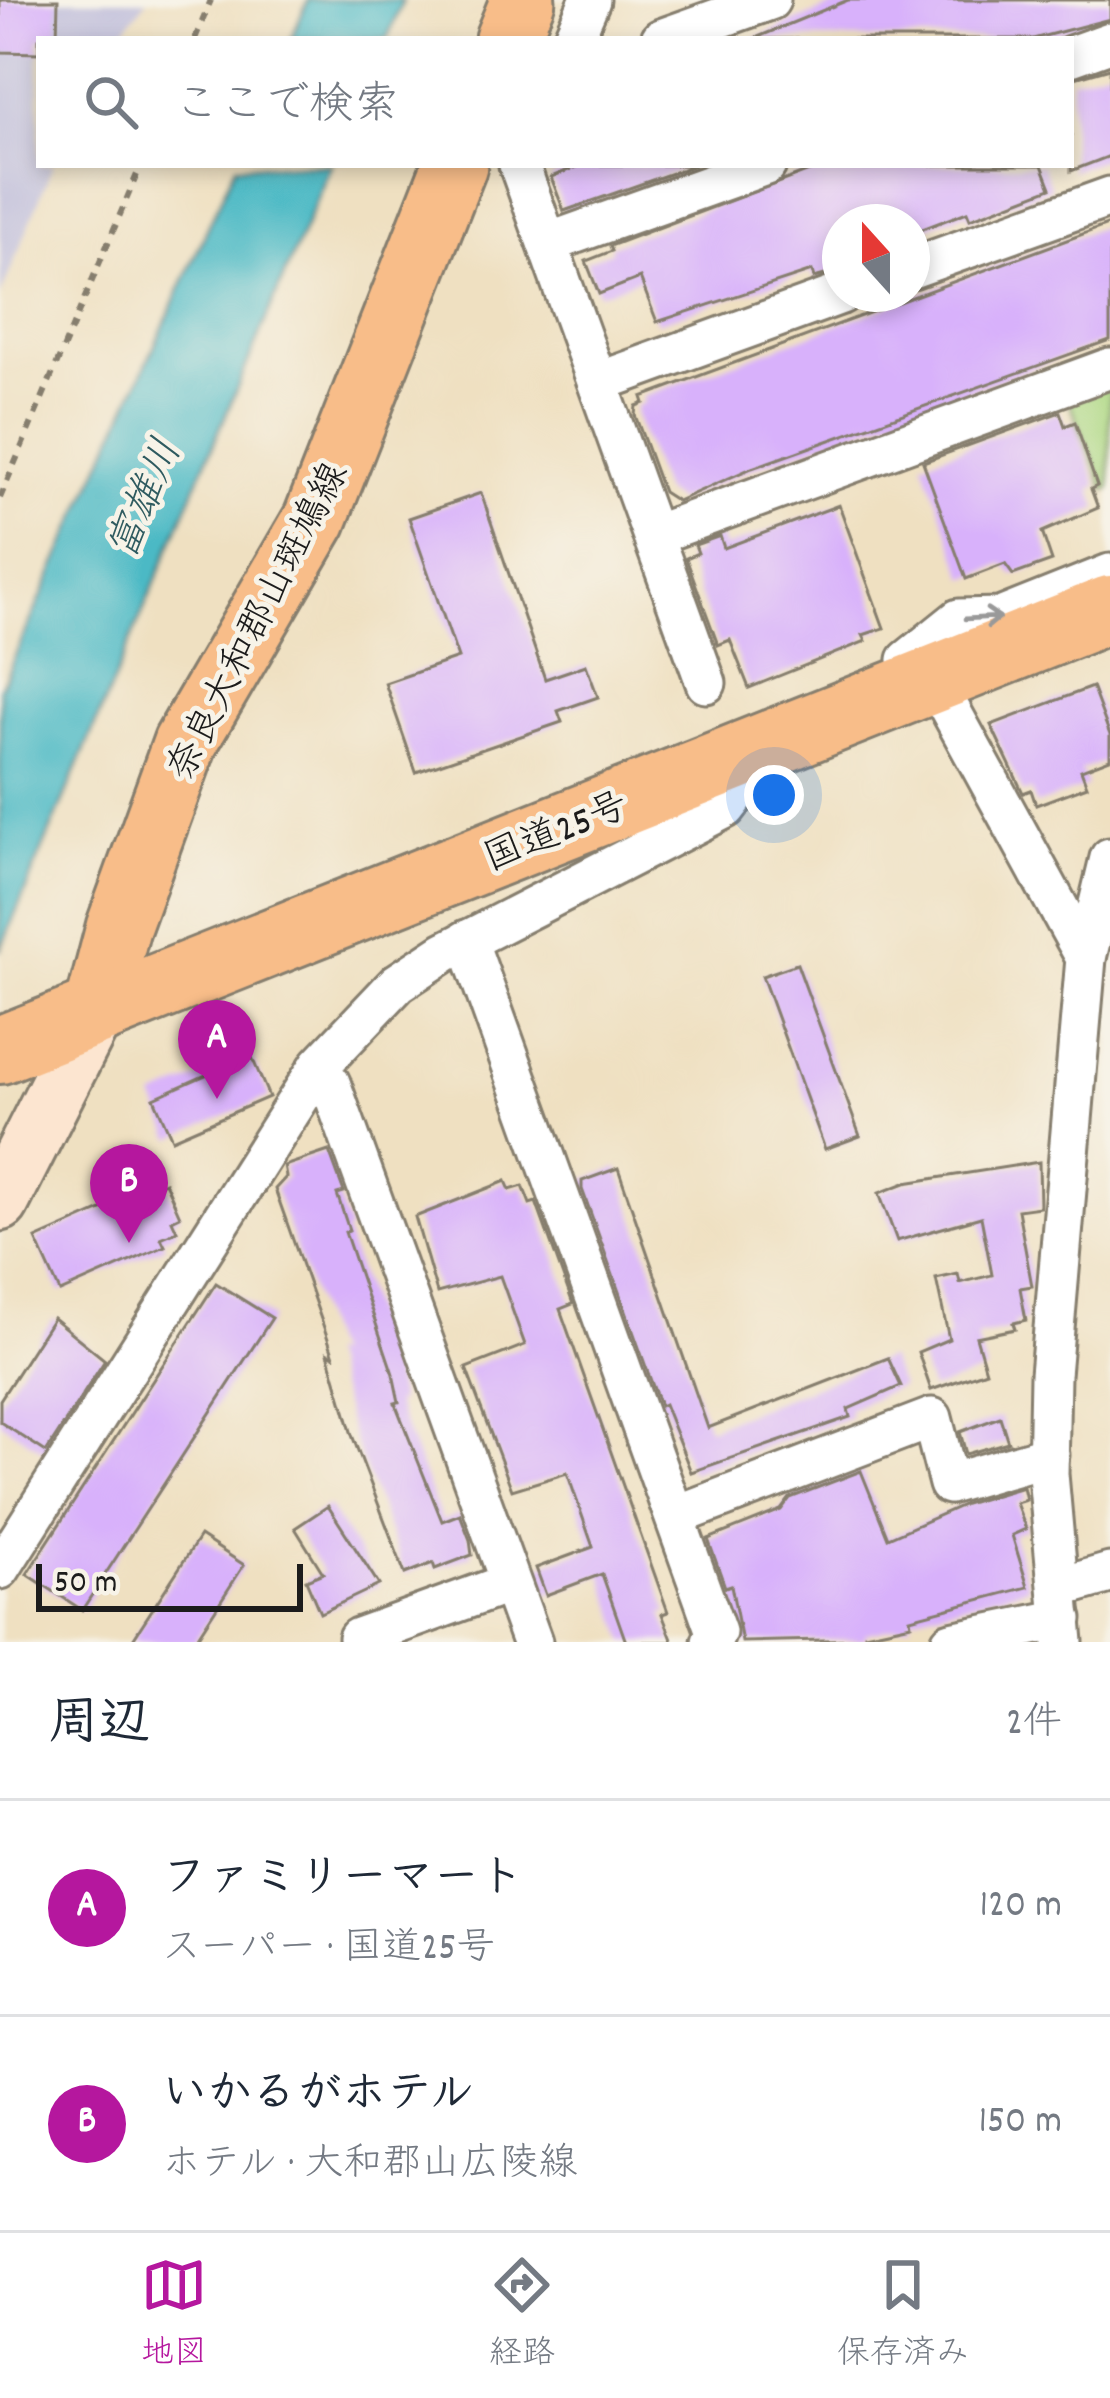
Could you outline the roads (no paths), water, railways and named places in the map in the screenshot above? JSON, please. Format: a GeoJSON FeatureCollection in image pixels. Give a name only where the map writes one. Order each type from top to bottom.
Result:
{"type":"FeatureCollection","features":[{"type":"Feature","properties":{"kind":"highway","name":"国道25号"},"geometry":{"type":"LineString","coordinates":[[0,1050],[1110,609]]}},
{"type":"Feature","properties":{"kind":"main road"},"geometry":{"type":"LineString","coordinates":[[508,36],[523,0]]}},
{"type":"Feature","properties":{"kind":"main road","name":"奈良大和郡山斑鳩線"},"geometry":{"type":"LineString","coordinates":[[96,1012],[118,928],[185,743],[315,520],[454,168]]}},
{"type":"Feature","properties":{"kind":"main road"},"geometry":{"type":"LineString","coordinates":[[0,1202],[96,1012]]}},
{"type":"Feature","properties":{"kind":"street"},"geometry":{"type":"LineString","coordinates":[[574,36],[590,0]]}},
{"type":"Feature","properties":{"kind":"street"},"geometry":{"type":"LineString","coordinates":[[670,36],[770,0]]}},
{"type":"Feature","properties":{"kind":"street"},"geometry":{"type":"LineString","coordinates":[[1074,55],[1110,42]]}},
{"type":"Feature","properties":{"kind":"street"},"geometry":{"type":"LineString","coordinates":[[520,168],[706,683]]}},
{"type":"Feature","properties":{"kind":"street"},"geometry":{"type":"LineString","coordinates":[[548,243],[758,168]]}},
{"type":"Feature","properties":{"kind":"street"},"geometry":{"type":"LineString","coordinates":[[930,262],[1110,197]]}},
{"type":"Feature","properties":{"kind":"street"},"geometry":{"type":"LineString","coordinates":[[598,382],[822,301]]}},
{"type":"Feature","properties":{"kind":"street"},"geometry":{"type":"LineString","coordinates":[[654,535],[1110,368]]}},
{"type":"Feature","properties":{"kind":"street"},"geometry":{"type":"LineString","coordinates":[[1086,958],[946,704],[920,684],[908,660],[959,619],[1000,618],[1110,574]]}},
{"type":"Feature","properties":{"kind":"street"},"geometry":{"type":"LineString","coordinates":[[0,1569],[320,1065],[398,983],[467,940],[726,808],[743,786],[734,757]]}},
{"type":"Feature","properties":{"kind":"street"},"geometry":{"type":"LineString","coordinates":[[951,1642],[1074,1598],[1049,1455],[1050,1376],[1086,958],[1110,858]]}},
{"type":"Feature","properties":{"kind":"street"},"geometry":{"type":"LineString","coordinates":[[467,940],[716,1631],[712,1642]]}},
{"type":"Feature","properties":{"kind":"street"},"geometry":{"type":"LineString","coordinates":[[330,1083],[532,1642]]}},
{"type":"Feature","properties":{"kind":"street"},"geometry":{"type":"LineString","coordinates":[[675,1516],[932,1418],[949,1484],[1049,1455]]}},
{"type":"Feature","properties":{"kind":"street"},"geometry":{"type":"LineString","coordinates":[[360,1642],[358,1638],[510,1583]]}},
{"type":"Feature","properties":{"kind":"water"},"geometry":{"type":"Polygon","coordinates":[[[308,0],[403,0],[388,36],[292,36],[308,0]]]}},
{"type":"Feature","properties":{"kind":"water","name":"富雄川"},"geometry":{"type":"Polygon","coordinates":[[[235,168],[330,168],[0,951],[0,689],[235,168]]]}},
{"type":"Feature","properties":{"kind":"place","name":"ファミリーマート"},"geometry":{"type":"Point","coordinates":[217,1099]}},
{"type":"Feature","properties":{"kind":"place","name":"いかるがホテル"},"geometry":{"type":"Point","coordinates":[129,1243]}}]}
